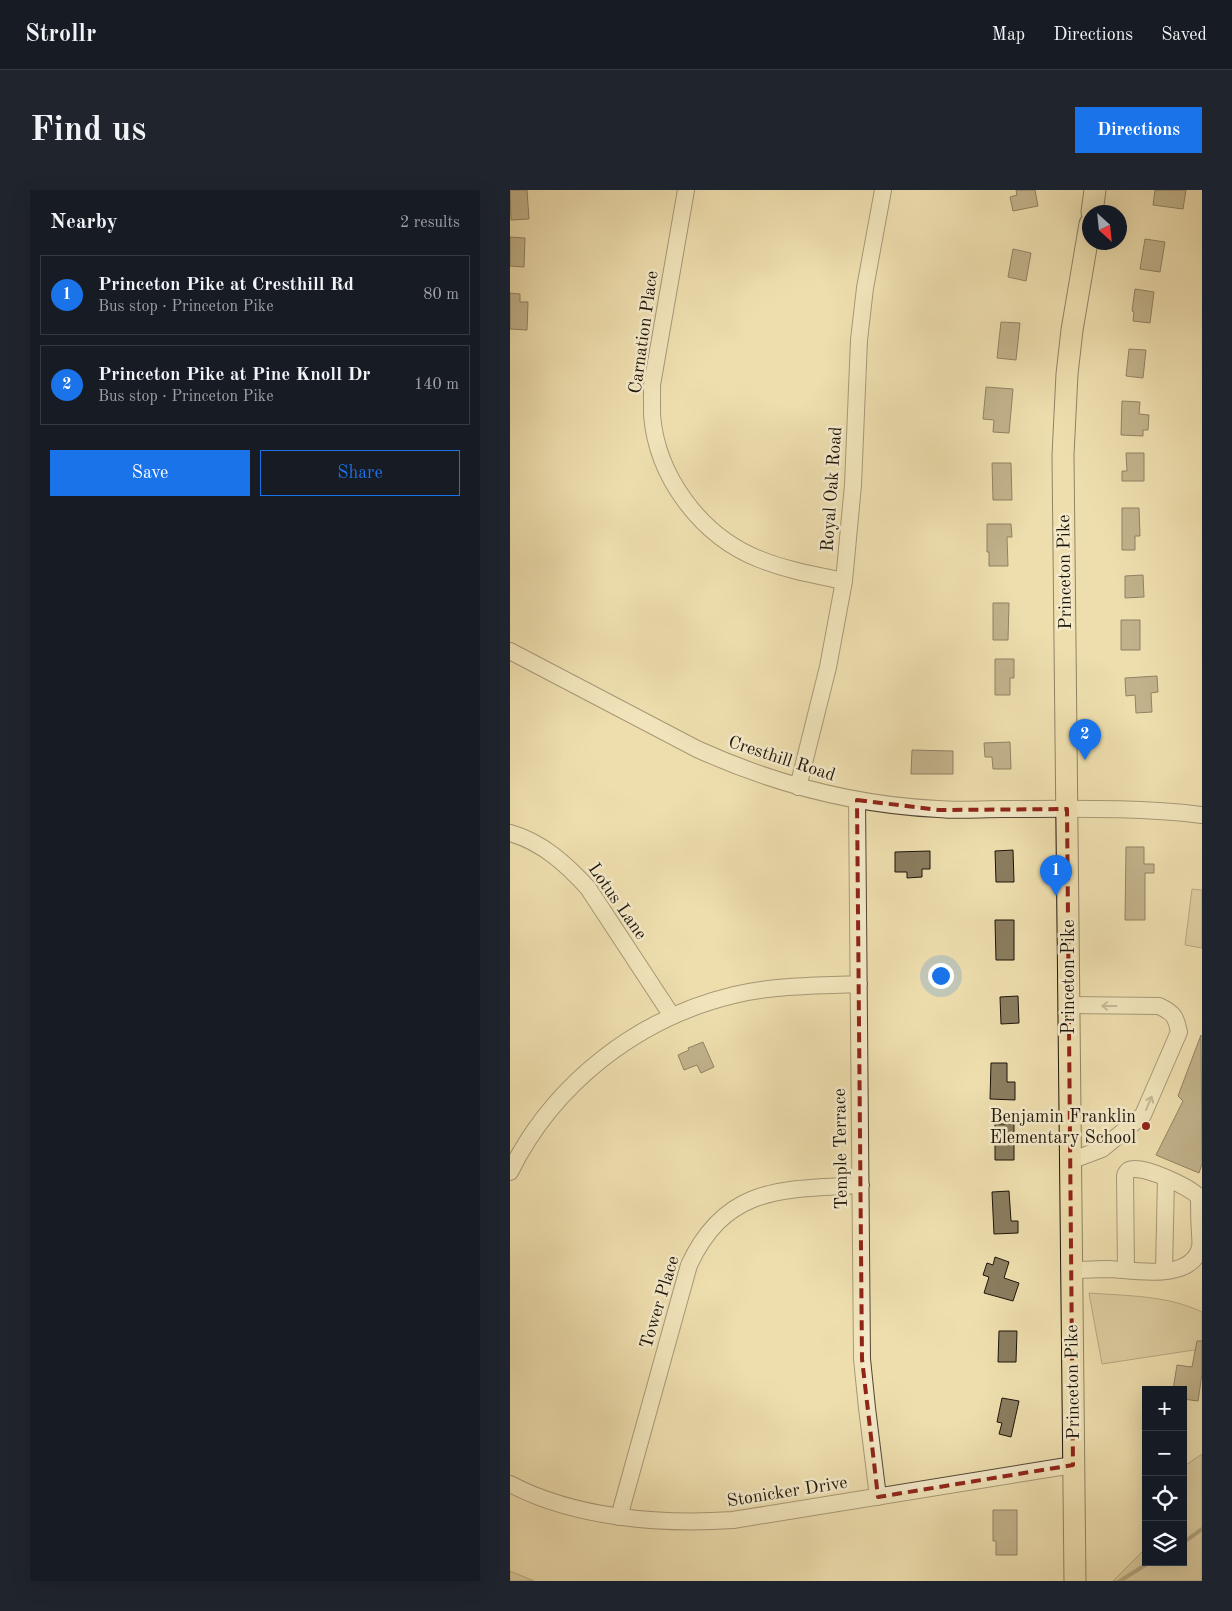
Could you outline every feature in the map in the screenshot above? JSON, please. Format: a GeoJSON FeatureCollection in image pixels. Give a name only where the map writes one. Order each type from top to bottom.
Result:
{"type":"FeatureCollection","features":[{"type":"Feature","properties":{"kind":"main road"},"geometry":{"type":"LineString","coordinates":[[1093,205],[1096,190]]}},
{"type":"Feature","properties":{"kind":"main road","name":"Princeton Pike"},"geometry":{"type":"LineString","coordinates":[[1075,1581],[1063,455],[1067,374],[1072,330],[1086,250]]}},
{"type":"Feature","properties":{"kind":"street","name":"Carnation Place"},"geometry":{"type":"LineString","coordinates":[[686,190],[652,385],[652,416],[664,463],[686,503],[702,522],[720,538],[757,559],[777,566],[844,581]]}},
{"type":"Feature","properties":{"kind":"street","name":"Royal Oak Road"},"geometry":{"type":"LineString","coordinates":[[798,787],[828,668],[844,581],[853,485],[860,331],[865,288],[883,190]]}},
{"type":"Feature","properties":{"kind":"street","name":"Cresthill Road"},"geometry":{"type":"LineString","coordinates":[[510,651],[697,749],[748,770],[798,787],[857,800],[939,810],[1135,810],[1202,815]]}},
{"type":"Feature","properties":{"kind":"street","name":"Temple Terrace"},"geometry":{"type":"LineString","coordinates":[[857,800],[862,1359],[866,1408],[878,1497]]}},
{"type":"Feature","properties":{"kind":"street","name":"Lotus Lane"},"geometry":{"type":"LineString","coordinates":[[510,833],[537,844],[556,856],[588,888],[672,1016]]}},
{"type":"Feature","properties":{"kind":"street"},"geometry":{"type":"LineString","coordinates":[[510,1172],[525,1144],[565,1093],[590,1068],[634,1036],[672,1016],[701,1004],[735,994],[770,988],[859,984]]}},
{"type":"Feature","properties":{"kind":"street"},"geometry":{"type":"LineString","coordinates":[[1068,1005],[1159,1006],[1170,1012],[1177,1020],[1179,1032],[1143,1115],[1102,1149],[1070,1161]]}},
{"type":"Feature","properties":{"kind":"street"},"geometry":{"type":"LineString","coordinates":[[1071,1270],[1164,1271],[1179,1269],[1187,1265],[1200,1248],[1199,1197],[1194,1191],[1166,1178],[1142,1170],[1131,1169],[1126,1172],[1126,1270]]}},
{"type":"Feature","properties":{"kind":"street"},"geometry":{"type":"LineString","coordinates":[[1164,1271],[1166,1178]]}},
{"type":"Feature","properties":{"kind":"street","name":"Tower Place"},"geometry":{"type":"LineString","coordinates":[[618,1517],[689,1265],[697,1248],[708,1233],[731,1210],[747,1201],[784,1190],[861,1185]]}},
{"type":"Feature","properties":{"kind":"street","name":"Stonicker Drive"},"geometry":{"type":"LineString","coordinates":[[510,1484],[550,1500],[618,1517],[672,1522],[733,1520],[1073,1465]]}},
{"type":"Feature","properties":{"kind":"highlighted area"},"geometry":{"type":"Polygon","coordinates":[[[857,800],[939,810],[1067,809],[1073,1465],[878,1497],[862,1359],[857,800]]]}},
{"type":"Feature","properties":{"kind":"shaded area"},"geometry":{"type":"Polygon","coordinates":[[[1192,889],[1202,890],[1202,948],[1185,945],[1192,889]]]}},
{"type":"Feature","properties":{"kind":"shaded area"},"geometry":{"type":"Polygon","coordinates":[[[1089,1293],[1161,1299],[1189,1306],[1202,1312],[1202,1352],[1194,1350],[1102,1364],[1089,1293]]]}},
{"type":"Feature","properties":{"kind":"shaded area"},"geometry":{"type":"Polygon","coordinates":[[[1202,1454],[1202,1581],[1113,1581],[1142,1552],[1142,1566],[1187,1566],[1187,1464],[1202,1454]]]}},
{"type":"Feature","properties":{"kind":"shaded area"},"geometry":{"type":"Polygon","coordinates":[[[510,1571],[534,1581],[510,1581],[510,1571]]]}},
{"type":"Feature","properties":{"kind":"building"},"geometry":{"type":"Polygon","coordinates":[[[510,190],[527,190],[529,219],[511,220],[510,190]]]}},
{"type":"Feature","properties":{"kind":"building"},"geometry":{"type":"Polygon","coordinates":[[[1016,190],[1035,190],[1038,206],[1013,211],[1010,197],[1017,195],[1016,190]]]}},
{"type":"Feature","properties":{"kind":"building"},"geometry":{"type":"Polygon","coordinates":[[[1155,190],[1186,190],[1183,209],[1153,205],[1155,190]]]}},
{"type":"Feature","properties":{"kind":"building"},"geometry":{"type":"Polygon","coordinates":[[[510,237],[525,238],[524,267],[510,266],[510,237]]]}},
{"type":"Feature","properties":{"kind":"building"},"geometry":{"type":"Polygon","coordinates":[[[1145,239],[1165,242],[1160,272],[1140,269],[1145,239]]]}},
{"type":"Feature","properties":{"kind":"building"},"geometry":{"type":"Polygon","coordinates":[[[1013,249],[1031,253],[1026,281],[1008,277],[1013,249]]]}},
{"type":"Feature","properties":{"kind":"building"},"geometry":{"type":"Polygon","coordinates":[[[1135,289],[1154,292],[1150,323],[1133,321],[1134,312],[1132,311],[1135,289]]]}},
{"type":"Feature","properties":{"kind":"building"},"geometry":{"type":"Polygon","coordinates":[[[510,293],[520,294],[520,302],[528,302],[527,330],[510,329],[510,293]]]}},
{"type":"Feature","properties":{"kind":"building"},"geometry":{"type":"Polygon","coordinates":[[[1001,322],[1020,323],[1016,360],[997,358],[1001,322]]]}},
{"type":"Feature","properties":{"kind":"building"},"geometry":{"type":"Polygon","coordinates":[[[1129,349],[1146,350],[1143,378],[1126,376],[1129,349]]]}},
{"type":"Feature","properties":{"kind":"building"},"geometry":{"type":"Polygon","coordinates":[[[986,387],[1013,389],[1009,433],[993,432],[994,420],[983,419],[986,387]]]}},
{"type":"Feature","properties":{"kind":"building"},"geometry":{"type":"Polygon","coordinates":[[[1122,401],[1140,402],[1139,414],[1149,415],[1148,430],[1143,430],[1143,436],[1121,435],[1122,401]]]}},
{"type":"Feature","properties":{"kind":"building"},"geometry":{"type":"Polygon","coordinates":[[[1126,453],[1144,453],[1144,481],[1122,481],[1122,471],[1127,471],[1126,453]]]}},
{"type":"Feature","properties":{"kind":"building"},"geometry":{"type":"Polygon","coordinates":[[[992,463],[1011,463],[1012,500],[993,500],[992,463]]]}},
{"type":"Feature","properties":{"kind":"building"},"geometry":{"type":"Polygon","coordinates":[[[1122,508],[1139,508],[1140,536],[1135,536],[1135,550],[1122,550],[1122,508]]]}},
{"type":"Feature","properties":{"kind":"building"},"geometry":{"type":"Polygon","coordinates":[[[987,524],[1011,524],[1012,537],[1007,537],[1008,566],[989,566],[987,524]]]}},
{"type":"Feature","properties":{"kind":"building"},"geometry":{"type":"Polygon","coordinates":[[[1143,575],[1144,597],[1125,598],[1125,576],[1143,575]]]}},
{"type":"Feature","properties":{"kind":"building"},"geometry":{"type":"Polygon","coordinates":[[[993,603],[1009,603],[1008,640],[993,640],[993,603]]]}},
{"type":"Feature","properties":{"kind":"building"},"geometry":{"type":"Polygon","coordinates":[[[1121,620],[1140,620],[1140,650],[1121,650],[1121,620]]]}},
{"type":"Feature","properties":{"kind":"building"},"geometry":{"type":"Polygon","coordinates":[[[995,659],[1014,659],[1014,678],[1010,678],[1010,695],[995,695],[995,659]]]}},
{"type":"Feature","properties":{"kind":"building"},"geometry":{"type":"Polygon","coordinates":[[[1157,676],[1158,692],[1151,693],[1152,712],[1136,713],[1135,695],[1126,696],[1125,678],[1157,676]]]}},
{"type":"Feature","properties":{"kind":"building"},"geometry":{"type":"Polygon","coordinates":[[[1010,742],[1011,769],[993,769],[992,757],[985,757],[984,743],[1010,742]]]}},
{"type":"Feature","properties":{"kind":"building"},"geometry":{"type":"Polygon","coordinates":[[[912,750],[953,751],[953,774],[911,774],[912,750]]]}},
{"type":"Feature","properties":{"kind":"building"},"geometry":{"type":"Polygon","coordinates":[[[1126,847],[1144,847],[1144,864],[1154,864],[1154,873],[1145,873],[1145,920],[1125,920],[1126,847]]]}},
{"type":"Feature","properties":{"kind":"building"},"geometry":{"type":"Polygon","coordinates":[[[1013,850],[1014,882],[996,882],[995,851],[1013,850]]]}},
{"type":"Feature","properties":{"kind":"building"},"geometry":{"type":"Polygon","coordinates":[[[930,851],[930,869],[922,869],[922,877],[907,878],[907,872],[895,872],[895,852],[930,851]]]}},
{"type":"Feature","properties":{"kind":"building"},"geometry":{"type":"Polygon","coordinates":[[[995,920],[1014,920],[1014,960],[996,960],[995,920]]]}},
{"type":"Feature","properties":{"kind":"building"},"geometry":{"type":"Polygon","coordinates":[[[1018,996],[1019,1023],[1001,1024],[1000,997],[1018,996]]]}},
{"type":"Feature","properties":{"kind":"building","name":"Benjamin Franklin Elementary School"},"geometry":{"type":"Polygon","coordinates":[[[1201,1035],[1202,1164],[1199,1173],[1156,1155],[1183,1101],[1178,1096],[1201,1035]]]}},
{"type":"Feature","properties":{"kind":"building"},"geometry":{"type":"Polygon","coordinates":[[[703,1042],[714,1067],[701,1073],[697,1065],[684,1070],[678,1055],[689,1050],[688,1048],[703,1042]]]}},
{"type":"Feature","properties":{"kind":"building"},"geometry":{"type":"Polygon","coordinates":[[[991,1063],[1007,1063],[1007,1082],[1015,1082],[1015,1100],[990,1099],[991,1063]]]}},
{"type":"Feature","properties":{"kind":"building"},"geometry":{"type":"Polygon","coordinates":[[[995,1124],[1014,1124],[1014,1160],[995,1160],[995,1124]]]}},
{"type":"Feature","properties":{"kind":"building"},"geometry":{"type":"Polygon","coordinates":[[[1009,1191],[1011,1221],[1018,1221],[1018,1233],[994,1234],[992,1192],[1009,1191]]]}},
{"type":"Feature","properties":{"kind":"building"},"geometry":{"type":"Polygon","coordinates":[[[995,1257],[1009,1262],[1004,1278],[1019,1283],[1013,1301],[984,1293],[989,1277],[983,1275],[987,1263],[993,1265],[995,1257]]]}},
{"type":"Feature","properties":{"kind":"building"},"geometry":{"type":"Polygon","coordinates":[[[999,1331],[1017,1331],[1016,1362],[998,1362],[999,1331]]]}},
{"type":"Feature","properties":{"kind":"building"},"geometry":{"type":"Polygon","coordinates":[[[1197,1341],[1202,1341],[1202,1374],[1198,1401],[1187,1400],[1187,1386],[1174,1386],[1177,1365],[1192,1367],[1197,1341]]]}},
{"type":"Feature","properties":{"kind":"building"},"geometry":{"type":"Polygon","coordinates":[[[1002,1398],[1019,1401],[1011,1437],[999,1434],[1002,1423],[997,1422],[1002,1398]]]}},
{"type":"Feature","properties":{"kind":"building"},"geometry":{"type":"Polygon","coordinates":[[[993,1510],[1017,1510],[1017,1555],[996,1555],[996,1541],[993,1541],[993,1510]]]}},
{"type":"Feature","properties":{"kind":"waterway"},"geometry":{"type":"LineString","coordinates":[[1187,1540],[1202,1529]]}},
{"type":"Feature","properties":{"kind":"waterway"},"geometry":{"type":"LineString","coordinates":[[1120,1581],[1144,1566]]}},
{"type":"Feature","properties":{"kind":"place","name":"Princeton Pike at Pine Knoll Dr"},"geometry":{"type":"Point","coordinates":[1085,760]}},
{"type":"Feature","properties":{"kind":"place","name":"Princeton Pike at Cresthill Rd"},"geometry":{"type":"Point","coordinates":[1056,896]}},
{"type":"Feature","properties":{"kind":"place","name":"Benjamin Franklin Elementary School"},"geometry":{"type":"Point","coordinates":[1146,1126]}}]}
